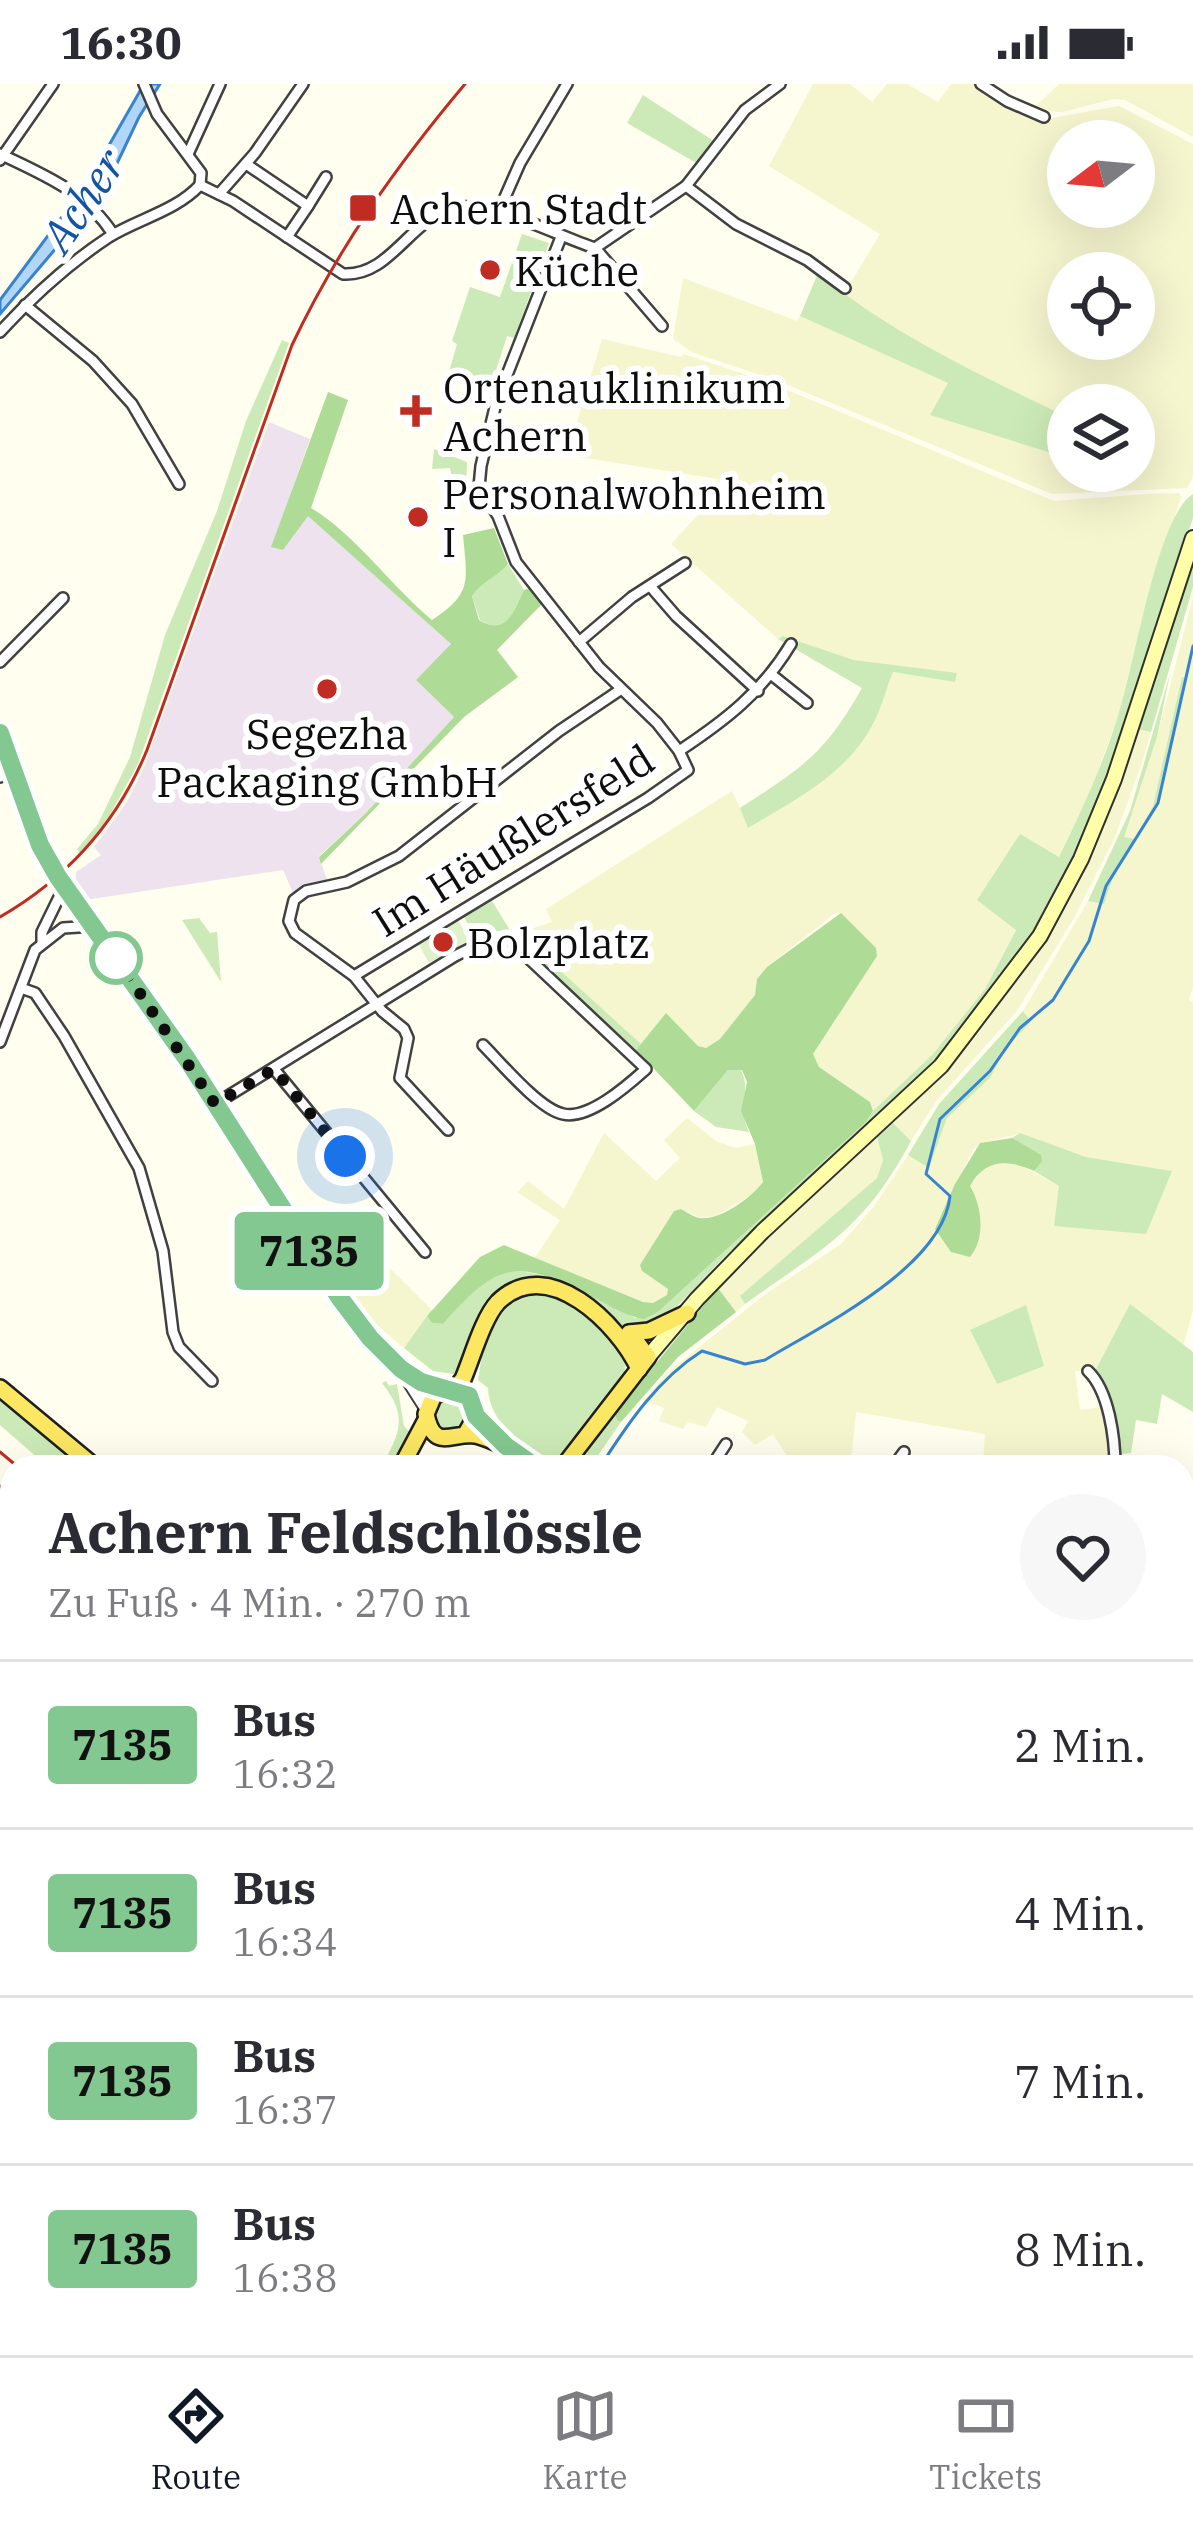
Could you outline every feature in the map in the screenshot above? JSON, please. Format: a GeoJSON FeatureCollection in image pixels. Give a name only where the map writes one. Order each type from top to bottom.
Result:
{"type":"FeatureCollection","features":[{"type":"Feature","properties":{"kind":"main road"},"geometry":{"type":"LineString","coordinates":[[572,1455],[644,1363],[762,1232],[941,1066],[1040,936],[1081,860],[1114,779],[1193,538]]}},
{"type":"Feature","properties":{"kind":"main road"},"geometry":{"type":"LineString","coordinates":[[408,1455],[426,1414],[478,1349],[495,1305],[516,1291],[534,1286],[562,1291],[622,1331],[644,1363]]}},
{"type":"Feature","properties":{"kind":"main road"},"geometry":{"type":"LineString","coordinates":[[622,1331],[649,1331],[687,1313]]}},
{"type":"Feature","properties":{"kind":"main road"},"geometry":{"type":"LineString","coordinates":[[465,1435],[474,1409],[478,1349]]}},
{"type":"Feature","properties":{"kind":"main road"},"geometry":{"type":"LineString","coordinates":[[0,1388],[81,1455]]}},
{"type":"Feature","properties":{"kind":"main road"},"geometry":{"type":"LineString","coordinates":[[448,1390],[519,1455]]}},
{"type":"Feature","properties":{"kind":"main road"},"geometry":{"type":"LineString","coordinates":[[426,1414],[440,1437]]}},
{"type":"Feature","properties":{"kind":"main road"},"geometry":{"type":"LineString","coordinates":[[416,1455],[440,1437],[465,1435],[506,1446]]}},
{"type":"Feature","properties":{"kind":"street"},"geometry":{"type":"LineString","coordinates":[[53,84],[1,156],[75,193],[113,234]]}},
{"type":"Feature","properties":{"kind":"street"},"geometry":{"type":"LineString","coordinates":[[0,332],[56,275],[113,234],[189,196],[200,185],[201,173],[157,114],[145,84]]}},
{"type":"Feature","properties":{"kind":"street"},"geometry":{"type":"LineString","coordinates":[[188,154],[220,84]]}},
{"type":"Feature","properties":{"kind":"street"},"geometry":{"type":"LineString","coordinates":[[219,194],[303,84]]}},
{"type":"Feature","properties":{"kind":"street"},"geometry":{"type":"LineString","coordinates":[[498,213],[520,163],[567,84]]}},
{"type":"Feature","properties":{"kind":"street"},"geometry":{"type":"LineString","coordinates":[[595,248],[686,185],[745,110],[780,84]]}},
{"type":"Feature","properties":{"kind":"street"},"geometry":{"type":"LineString","coordinates":[[981,84],[1044,116]]}},
{"type":"Feature","properties":{"kind":"street"},"geometry":{"type":"LineString","coordinates":[[246,164],[308,206]]}},
{"type":"Feature","properties":{"kind":"street"},"geometry":{"type":"LineString","coordinates":[[286,237],[326,177]]}},
{"type":"Feature","properties":{"kind":"street"},"geometry":{"type":"LineString","coordinates":[[200,185],[350,275],[372,268],[436,215],[463,207],[498,213],[595,248],[662,326]]}},
{"type":"Feature","properties":{"kind":"street"},"geometry":{"type":"LineString","coordinates":[[686,185],[736,224],[807,260],[845,288]]}},
{"type":"Feature","properties":{"kind":"street"},"geometry":{"type":"LineString","coordinates":[[561,237],[496,403],[479,487],[516,562],[620,690],[643,707],[679,751],[726,720],[758,691],[791,644]]}},
{"type":"Feature","properties":{"kind":"street"},"geometry":{"type":"LineString","coordinates":[[25,305],[93,361],[131,404],[179,484]]}},
{"type":"Feature","properties":{"kind":"street"},"geometry":{"type":"LineString","coordinates":[[579,642],[685,563]]}},
{"type":"Feature","properties":{"kind":"street"},"geometry":{"type":"LineString","coordinates":[[650,586],[758,691]]}},
{"type":"Feature","properties":{"kind":"street"},"geometry":{"type":"LineString","coordinates":[[0,662],[63,598]]}},
{"type":"Feature","properties":{"kind":"street"},"geometry":{"type":"LineString","coordinates":[[772,675],[807,704]]}},
{"type":"Feature","properties":{"kind":"street"},"geometry":{"type":"LineString","coordinates":[[448,1130],[400,1078],[408,1038],[399,1022],[382,1011],[354,976],[295,933],[290,921],[294,900],[306,891],[347,882],[400,856],[559,731],[620,690]]}},
{"type":"Feature","properties":{"kind":"street"},"geometry":{"type":"LineString","coordinates":[[0,733],[7,775],[65,885],[215,1104],[339,1297],[401,1369],[426,1414]]}},
{"type":"Feature","properties":{"kind":"street","name":"Im Häußlersfeld"},"geometry":{"type":"LineString","coordinates":[[354,976],[680,777],[688,770],[679,751]]}},
{"type":"Feature","properties":{"kind":"street"},"geometry":{"type":"LineString","coordinates":[[42,941],[65,885]]}},
{"type":"Feature","properties":{"kind":"street"},"geometry":{"type":"LineString","coordinates":[[0,1042],[34,950],[63,928],[94,926]]}},
{"type":"Feature","properties":{"kind":"street"},"geometry":{"type":"LineString","coordinates":[[215,1104],[377,1001],[478,945],[508,939],[646,1070],[610,1099],[573,1114],[560,1114],[521,1084],[483,1045]]}},
{"type":"Feature","properties":{"kind":"street"},"geometry":{"type":"LineString","coordinates":[[21,988],[35,993],[64,1036],[139,1168],[163,1251],[173,1332],[179,1347],[212,1382]]}},
{"type":"Feature","properties":{"kind":"street"},"geometry":{"type":"LineString","coordinates":[[274,1069],[425,1252]]}},
{"type":"Feature","properties":{"kind":"street"},"geometry":{"type":"LineString","coordinates":[[401,1369],[448,1390]]}},
{"type":"Feature","properties":{"kind":"street"},"geometry":{"type":"LineString","coordinates":[[1088,1371],[1097,1380],[1106,1408],[1113,1455]]}},
{"type":"Feature","properties":{"kind":"street"},"geometry":{"type":"LineString","coordinates":[[719,1455],[726,1444]]}},
{"type":"Feature","properties":{"kind":"shaded area"},"geometry":{"type":"Polygon","coordinates":[[[269,422],[310,439],[272,546],[283,550],[308,515],[452,645],[416,680],[454,717],[366,813],[319,856],[328,883],[294,895],[283,870],[85,900],[75,888],[76,872],[101,855],[94,847],[127,802],[145,765],[269,422]]]}},
{"type":"Feature","properties":{"kind":"green space"},"geometry":{"type":"Polygon","coordinates":[[[813,84],[850,84],[872,102],[887,84],[907,84],[938,102],[951,84],[980,84],[1047,119],[1119,106],[1146,120],[1047,120],[1047,228],[1155,228],[1155,124],[1193,144],[1193,477],[1187,488],[1155,489],[1155,384],[1047,384],[1047,407],[864,311],[844,294],[880,234],[769,166],[813,84]]]}},
{"type":"Feature","properties":{"kind":"green space"},"geometry":{"type":"Polygon","coordinates":[[[1059,84],[1193,84],[1193,137],[1125,100],[1062,112],[1032,110],[1059,84]]]}},
{"type":"Feature","properties":{"kind":"green space"},"geometry":{"type":"Polygon","coordinates":[[[643,95],[717,143],[698,164],[627,123],[643,95]]]}},
{"type":"Feature","properties":{"kind":"green space"},"geometry":{"type":"Polygon","coordinates":[[[522,234],[549,243],[514,338],[507,336],[489,392],[448,375],[457,344],[452,341],[470,287],[500,297],[522,234]]]}},
{"type":"Feature","properties":{"kind":"green space"},"geometry":{"type":"Polygon","coordinates":[[[818,273],[907,335],[1047,407],[1047,452],[930,415],[948,383],[800,316],[818,273]]]}},
{"type":"Feature","properties":{"kind":"green space"},"geometry":{"type":"Polygon","coordinates":[[[683,278],[797,321],[800,316],[949,383],[1047,411],[1047,492],[778,381],[694,353],[673,339],[683,278]]]}},
{"type":"Feature","properties":{"kind":"green space"},"geometry":{"type":"Polygon","coordinates":[[[602,339],[684,354],[773,384],[1054,501],[1146,494],[1179,493],[1181,497],[1141,621],[1119,715],[1059,857],[1020,835],[1016,929],[985,989],[933,1054],[873,1111],[870,1102],[819,1067],[813,1054],[839,1015],[841,913],[767,967],[757,979],[756,995],[720,1039],[706,1048],[698,1046],[666,1013],[641,1044],[519,933],[552,922],[546,909],[732,791],[749,827],[873,725],[893,672],[954,681],[957,674],[854,660],[783,636],[778,639],[671,544],[706,506],[718,479],[567,455],[602,339]]]}},
{"type":"Feature","properties":{"kind":"green space"},"geometry":{"type":"Polygon","coordinates":[[[282,340],[289,343],[138,764],[106,822],[80,853],[77,849],[98,824],[130,757],[165,635],[217,511],[246,421],[282,340]]]}},
{"type":"Feature","properties":{"kind":"green space"},"geometry":{"type":"Polygon","coordinates":[[[328,392],[348,400],[311,508],[342,531],[432,620],[455,602],[464,585],[463,535],[494,528],[508,564],[472,596],[479,620],[503,623],[530,588],[543,603],[497,650],[518,677],[464,717],[321,864],[319,857],[454,717],[416,680],[451,644],[308,516],[283,550],[271,547],[328,392]]]}},
{"type":"Feature","properties":{"kind":"green space"},"geometry":{"type":"Polygon","coordinates":[[[434,449],[467,462],[466,490],[455,492],[450,468],[432,469],[434,449]]]}},
{"type":"Feature","properties":{"kind":"green space"},"geometry":{"type":"Polygon","coordinates":[[[1193,494],[1193,518],[1137,695],[1070,867],[1041,921],[1006,972],[999,973],[1000,985],[940,1058],[730,1251],[666,1318],[636,1329],[625,1327],[571,1289],[509,1288],[461,1375],[433,1371],[404,1348],[427,1316],[432,1323],[443,1324],[477,1285],[507,1272],[545,1276],[635,1318],[658,1312],[866,1122],[933,1054],[985,989],[1016,930],[977,900],[1020,834],[1059,857],[1075,823],[1117,719],[1157,562],[1180,508],[1193,494]]]}},
{"type":"Feature","properties":{"kind":"green space"},"geometry":{"type":"Polygon","coordinates":[[[1193,549],[1193,587],[1151,732],[1137,729],[1193,549]]]}},
{"type":"Feature","properties":{"kind":"green space"},"geometry":{"type":"Polygon","coordinates":[[[508,564],[524,590],[508,619],[489,624],[480,620],[472,596],[508,564]]]}},
{"type":"Feature","properties":{"kind":"green space"},"geometry":{"type":"Polygon","coordinates":[[[1193,597],[1193,988],[1189,1000],[1193,1002],[1193,1310],[1183,1347],[1130,1304],[1095,1371],[1075,1371],[1080,1410],[1103,1407],[1109,1455],[984,1455],[985,1434],[856,1412],[852,1455],[786,1455],[773,1434],[755,1445],[742,1432],[748,1421],[717,1407],[706,1427],[688,1422],[683,1429],[659,1421],[664,1408],[644,1400],[667,1373],[764,1295],[841,1244],[875,1205],[908,1155],[929,1167],[947,1118],[990,1078],[1006,1048],[1031,1022],[1023,1011],[1088,901],[1104,904],[1113,878],[1157,808],[1187,679],[1183,677],[1153,806],[1135,839],[1123,837],[1157,737],[1193,597]],[[1020,1134],[980,1143],[935,1228],[987,1164],[1017,1163],[1059,1186],[1160,1194],[1171,1171],[1086,1157],[1020,1134]],[[970,1330],[997,1384],[1021,1372],[970,1330]]]}},
{"type":"Feature","properties":{"kind":"green space"},"geometry":{"type":"Polygon","coordinates":[[[783,636],[854,660],[957,673],[955,682],[893,672],[872,726],[848,759],[818,785],[748,828],[740,808],[810,758],[862,688],[778,639],[783,636]]]}},
{"type":"Feature","properties":{"kind":"green space"},"geometry":{"type":"Polygon","coordinates":[[[1170,674],[1157,737],[1124,837],[1135,839],[1153,806],[1182,677],[1187,678],[1157,808],[1113,878],[1104,904],[1088,901],[1130,811],[1170,674]]]}},
{"type":"Feature","properties":{"kind":"green space"},"geometry":{"type":"Polygon","coordinates":[[[1137,729],[1151,732],[1142,763],[1115,837],[1074,918],[1017,1011],[937,1100],[911,1141],[893,1123],[986,1023],[1050,931],[1137,729]]]}},
{"type":"Feature","properties":{"kind":"green space"},"geometry":{"type":"Polygon","coordinates":[[[492,901],[511,932],[475,937],[464,917],[492,901]]]}},
{"type":"Feature","properties":{"kind":"green space"},"geometry":{"type":"Polygon","coordinates":[[[841,913],[876,948],[877,956],[813,1054],[819,1067],[870,1102],[873,1111],[866,1122],[658,1312],[644,1319],[550,1278],[514,1272],[482,1286],[443,1324],[432,1323],[427,1316],[480,1257],[504,1245],[643,1302],[653,1303],[667,1295],[668,1289],[640,1265],[674,1211],[681,1209],[700,1218],[717,1216],[744,1201],[763,1182],[755,1144],[741,1111],[747,1082],[742,1070],[728,1070],[694,1111],[636,1050],[666,1013],[698,1046],[706,1048],[720,1039],[755,995],[757,979],[767,967],[841,913]]]}},
{"type":"Feature","properties":{"kind":"green space"},"geometry":{"type":"Polygon","coordinates":[[[199,918],[210,933],[217,932],[221,982],[182,920],[199,918]]]}},
{"type":"Feature","properties":{"kind":"green space","name":"Bolzplatz"},"geometry":{"type":"Polygon","coordinates":[[[458,920],[469,940],[429,963],[418,943],[458,920]]]}},
{"type":"Feature","properties":{"kind":"green space"},"geometry":{"type":"Polygon","coordinates":[[[519,933],[641,1044],[636,1050],[513,937],[519,933]]]}},
{"type":"Feature","properties":{"kind":"green space"},"geometry":{"type":"Polygon","coordinates":[[[1023,1011],[1031,1022],[1006,1048],[990,1078],[947,1118],[929,1168],[908,1155],[939,1104],[1023,1011]]]}},
{"type":"Feature","properties":{"kind":"green space"},"geometry":{"type":"Polygon","coordinates":[[[739,1067],[745,1082],[749,1132],[716,1127],[694,1111],[728,1070],[739,1067]]]}},
{"type":"Feature","properties":{"kind":"green space"},"geometry":{"type":"Polygon","coordinates":[[[687,1118],[716,1141],[735,1148],[755,1144],[763,1183],[755,1193],[715,1216],[701,1218],[681,1209],[642,1271],[668,1289],[668,1295],[653,1303],[643,1302],[535,1258],[560,1220],[517,1192],[528,1181],[564,1209],[604,1133],[656,1181],[680,1158],[664,1140],[687,1118]]]}},
{"type":"Feature","properties":{"kind":"green space"},"geometry":{"type":"Polygon","coordinates":[[[893,1123],[911,1141],[876,1196],[840,1235],[745,1304],[740,1296],[877,1178],[883,1160],[877,1137],[893,1123]]]}},
{"type":"Feature","properties":{"kind":"green space"},"geometry":{"type":"Polygon","coordinates":[[[1020,1133],[1086,1157],[1172,1171],[1146,1234],[1054,1226],[1059,1186],[1034,1171],[1042,1162],[1012,1138],[1020,1133]]]}},
{"type":"Feature","properties":{"kind":"green space"},"geometry":{"type":"Polygon","coordinates":[[[877,1137],[883,1160],[877,1178],[741,1296],[745,1304],[736,1312],[718,1288],[877,1137]]]}},
{"type":"Feature","properties":{"kind":"green space"},"geometry":{"type":"Polygon","coordinates":[[[1012,1138],[1041,1155],[1042,1162],[1034,1171],[998,1164],[976,1177],[970,1186],[979,1212],[978,1241],[970,1257],[951,1252],[935,1229],[955,1184],[980,1143],[1012,1138]]]}},
{"type":"Feature","properties":{"kind":"green space"},"geometry":{"type":"Polygon","coordinates":[[[356,1234],[432,1310],[404,1348],[368,1317],[323,1256],[356,1234]]]}},
{"type":"Feature","properties":{"kind":"green space"},"geometry":{"type":"Polygon","coordinates":[[[718,1288],[736,1312],[678,1357],[621,1422],[617,1420],[615,1413],[718,1288]]]}},
{"type":"Feature","properties":{"kind":"green space"},"geometry":{"type":"Polygon","coordinates":[[[542,1293],[568,1303],[591,1317],[627,1358],[624,1374],[561,1455],[538,1455],[520,1442],[495,1413],[488,1388],[478,1380],[493,1321],[510,1303],[542,1293]]]}},
{"type":"Feature","properties":{"kind":"green space"},"geometry":{"type":"Polygon","coordinates":[[[1130,1304],[1193,1352],[1193,1412],[1162,1394],[1157,1424],[1136,1420],[1131,1453],[1117,1455],[1095,1371],[1130,1304]]]}},
{"type":"Feature","properties":{"kind":"green space"},"geometry":{"type":"Polygon","coordinates":[[[1026,1305],[1044,1366],[997,1384],[970,1330],[1026,1305]]]}},
{"type":"Feature","properties":{"kind":"green space"},"geometry":{"type":"Polygon","coordinates":[[[382,1383],[397,1384],[404,1426],[412,1435],[400,1455],[387,1455],[399,1424],[396,1405],[382,1383]]]}},
{"type":"Feature","properties":{"kind":"green space"},"geometry":{"type":"Polygon","coordinates":[[[450,1394],[464,1400],[470,1419],[456,1433],[446,1433],[434,1424],[433,1405],[450,1394]]]}},
{"type":"Feature","properties":{"kind":"green space"},"geometry":{"type":"Polygon","coordinates":[[[0,1395],[72,1455],[34,1455],[0,1425],[0,1395]]]}},
{"type":"Feature","properties":{"kind":"green space"},"geometry":{"type":"Polygon","coordinates":[[[615,1413],[621,1422],[598,1455],[582,1455],[615,1413]]]}},
{"type":"Feature","properties":{"kind":"water","name":"Acher"},"geometry":{"type":"Polygon","coordinates":[[[144,84],[160,84],[103,193],[0,314],[0,300],[88,182],[144,84]]]}},
{"type":"Feature","properties":{"kind":"waterway"},"geometry":{"type":"LineString","coordinates":[[608,1455],[658,1388],[702,1351],[745,1364],[765,1360],[876,1292],[926,1247],[942,1222],[950,1196],[926,1174],[940,1119],[990,1071],[1020,1028],[1053,1000],[1089,941],[1106,886],[1158,803],[1193,646]]}},
{"type":"Feature","properties":{"kind":"railway"},"geometry":{"type":"LineString","coordinates":[[0,917],[69,866],[105,824],[135,776],[292,345],[370,209],[465,84]]}},
{"type":"Feature","properties":{"kind":"railway"},"geometry":{"type":"LineString","coordinates":[[0,1452],[4,1455]]}},
{"type":"Feature","properties":{"kind":"bus line","name":"7135"},"geometry":{"type":"LineString","coordinates":[[0,733],[40,845],[58,877],[187,1059],[339,1297],[401,1369],[441,1391],[455,1389],[469,1396],[476,1416],[519,1455]]}},
{"type":"Feature","properties":{"kind":"place","name":"Achern Stadt"},"geometry":{"type":"Point","coordinates":[363,208]}},
{"type":"Feature","properties":{"kind":"place","name":"Küche"},"geometry":{"type":"Point","coordinates":[490,270]}},
{"type":"Feature","properties":{"kind":"place","name":"Ortenauklinikum Achern"},"geometry":{"type":"Point","coordinates":[416,411]}},
{"type":"Feature","properties":{"kind":"place","name":"Personalwohnheim I"},"geometry":{"type":"Point","coordinates":[418,517]}},
{"type":"Feature","properties":{"kind":"place","name":"Segezha Packaging GmbH"},"geometry":{"type":"Point","coordinates":[327,689]}},
{"type":"Feature","properties":{"kind":"place","name":"Bolzplatz"},"geometry":{"type":"Point","coordinates":[443,942]}},
{"type":"Feature","properties":{"kind":"route"},"geometry":{"type":"LineString","coordinates":[[116,958],[215,1104],[274,1069],[345,1156]]}}]}
